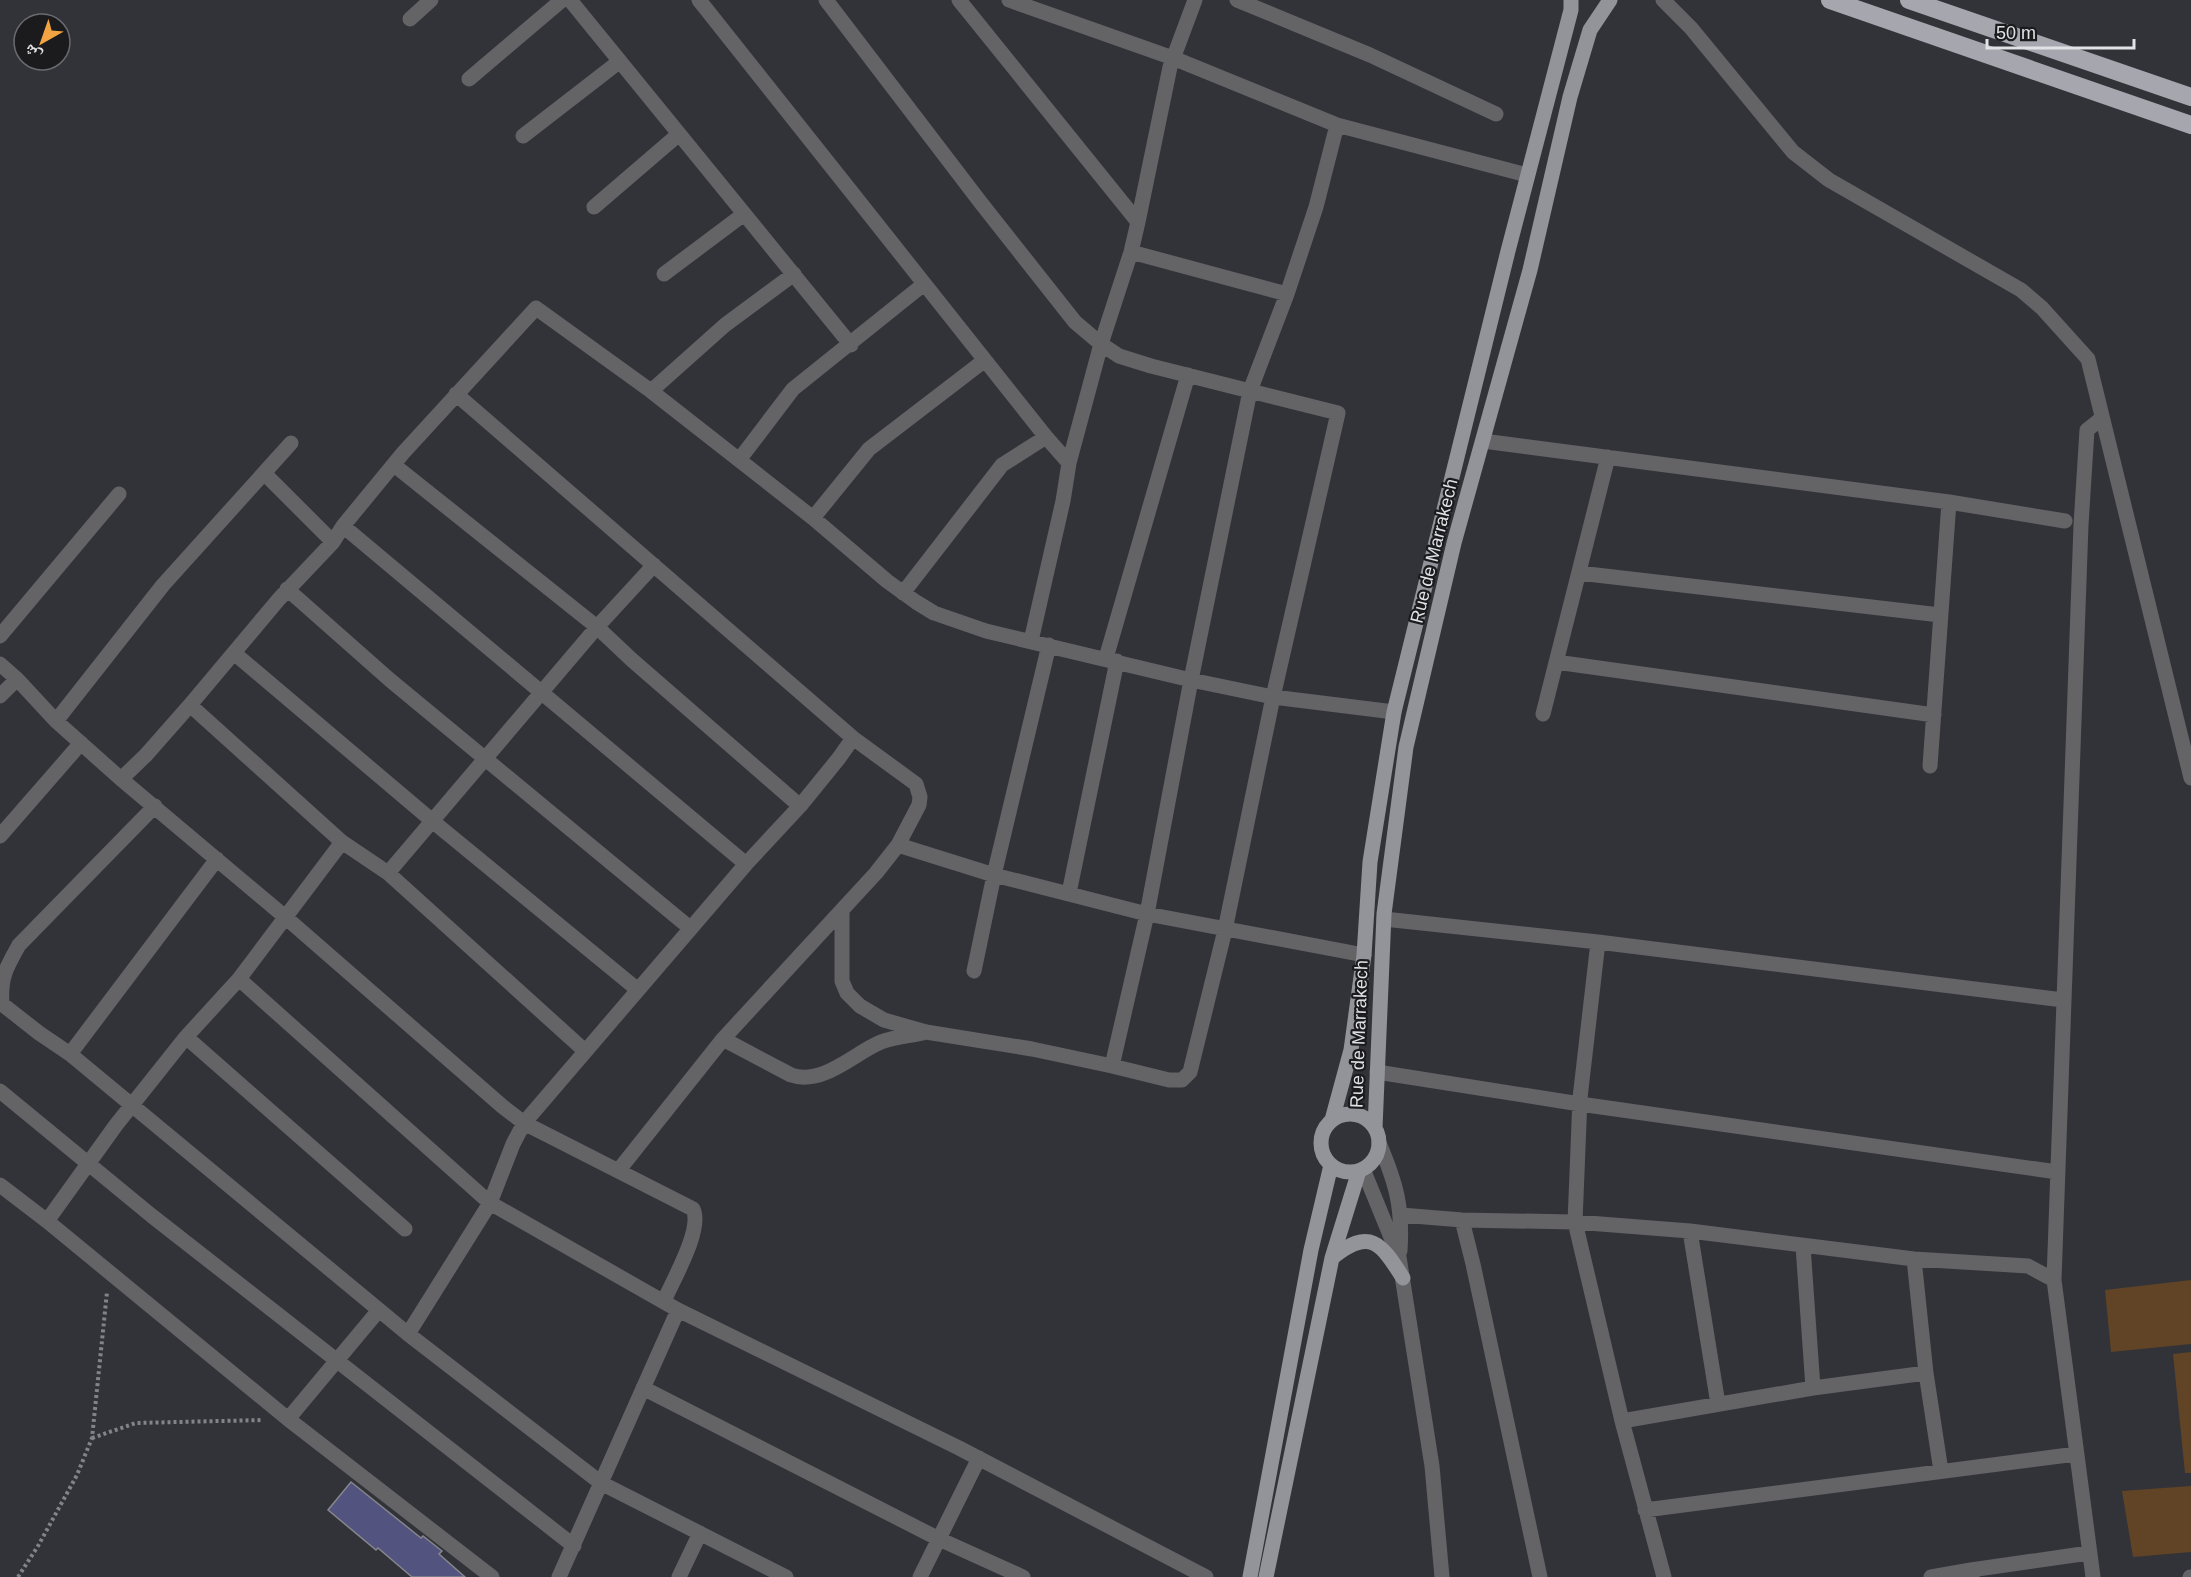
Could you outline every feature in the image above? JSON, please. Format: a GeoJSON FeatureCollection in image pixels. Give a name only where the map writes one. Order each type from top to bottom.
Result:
{"type":"FeatureCollection","features":[{"type":"Feature","properties":{"kind":"highway"},"geometry":{"type":"LineString","coordinates":[[1830,0],[2191,125]]}},
{"type":"Feature","properties":{"kind":"highway"},"geometry":{"type":"LineString","coordinates":[[1909,0],[2191,97]]}},
{"type":"Feature","properties":{"kind":"main road","name":"Rue de Marrakech"},"geometry":{"type":"LineString","coordinates":[[1332,1120],[1351,1050],[1364,954],[1370,862],[1394,712],[1527,175],[1571,10],[1571,0]]}},
{"type":"Feature","properties":{"kind":"main road","name":"Rue de Marrakech"},"geometry":{"type":"LineString","coordinates":[[1375,1128],[1384,919],[1406,747],[1454,543],[1530,270],[1570,97],[1590,30],[1610,0]]}},
{"type":"Feature","properties":{"kind":"main road"},"geometry":{"type":"LineString","coordinates":[[1266,1577],[1332,1258],[1361,1170],[1375,1158],[1379,1143],[1375,1128],[1363,1117],[1355,1114],[1338,1116],[1332,1120],[1322,1134],[1320,1142],[1325,1159],[1330,1165],[1344,1172],[1361,1170]]}},
{"type":"Feature","properties":{"kind":"main road"},"geometry":{"type":"LineString","coordinates":[[1250,1577],[1311,1250],[1330,1165]]}},
{"type":"Feature","properties":{"kind":"main road"},"geometry":{"type":"LineString","coordinates":[[1332,1258],[1348,1245],[1371,1243],[1386,1251],[1403,1278]]}},
{"type":"Feature","properties":{"kind":"street"},"geometry":{"type":"LineString","coordinates":[[410,19],[431,0]]}},
{"type":"Feature","properties":{"kind":"street"},"geometry":{"type":"LineString","coordinates":[[469,79],[562,0]]}},
{"type":"Feature","properties":{"kind":"street"},"geometry":{"type":"LineString","coordinates":[[570,0],[851,345]]}},
{"type":"Feature","properties":{"kind":"street"},"geometry":{"type":"LineString","coordinates":[[699,0],[1069,463]]}},
{"type":"Feature","properties":{"kind":"street"},"geometry":{"type":"LineString","coordinates":[[826,0],[1075,322],[1101,344],[1119,356],[1338,413],[1273,697],[1225,930],[1190,1072],[1182,1080],[1169,1080],[1032,1049],[926,1032],[884,1020],[860,1006],[847,993],[842,981],[842,910]]}},
{"type":"Feature","properties":{"kind":"street"},"geometry":{"type":"LineString","coordinates":[[959,0],[1138,222]]}},
{"type":"Feature","properties":{"kind":"street"},"geometry":{"type":"LineString","coordinates":[[1009,0],[1173,58],[1337,125],[1527,175]]}},
{"type":"Feature","properties":{"kind":"street"},"geometry":{"type":"LineString","coordinates":[[1031,641],[1063,501],[1069,463],[1101,344],[1131,252],[1173,58],[1195,0]]}},
{"type":"Feature","properties":{"kind":"street"},"geometry":{"type":"LineString","coordinates":[[1237,0],[1370,55],[1496,114]]}},
{"type":"Feature","properties":{"kind":"street"},"geometry":{"type":"LineString","coordinates":[[1663,0],[1691,28],[1793,152],[1829,180],[2022,290],[2042,308],[2088,359],[2191,778]]}},
{"type":"Feature","properties":{"kind":"street"},"geometry":{"type":"LineString","coordinates":[[1677,0],[1691,28]]}},
{"type":"Feature","properties":{"kind":"street"},"geometry":{"type":"LineString","coordinates":[[523,136],[620,61]]}},
{"type":"Feature","properties":{"kind":"street"},"geometry":{"type":"LineString","coordinates":[[1112,1066],[1148,914],[1191,680],[1250,391],[1287,294],[1316,207],[1337,125]]}},
{"type":"Feature","properties":{"kind":"street"},"geometry":{"type":"LineString","coordinates":[[594,207],[679,134]]}},
{"type":"Feature","properties":{"kind":"street"},"geometry":{"type":"LineString","coordinates":[[664,274],[744,214]]}},
{"type":"Feature","properties":{"kind":"street"},"geometry":{"type":"LineString","coordinates":[[1131,252],[1287,294]]}},
{"type":"Feature","properties":{"kind":"street"},"geometry":{"type":"LineString","coordinates":[[651,391],[724,325],[794,274]]}},
{"type":"Feature","properties":{"kind":"street"},"geometry":{"type":"LineString","coordinates":[[739,460],[793,389],[851,345],[924,284]]}},
{"type":"Feature","properties":{"kind":"street"},"geometry":{"type":"LineString","coordinates":[[121,779],[146,755],[190,705],[287,589],[333,542],[343,526],[456,394],[536,308],[651,391],[813,518],[903,593],[934,613],[961,623],[1191,680],[1273,697],[1394,712]]}},
{"type":"Feature","properties":{"kind":"street"},"geometry":{"type":"LineString","coordinates":[[813,518],[869,449],[985,360]]}},
{"type":"Feature","properties":{"kind":"street"},"geometry":{"type":"LineString","coordinates":[[1069,893],[1112,660],[1188,375]]}},
{"type":"Feature","properties":{"kind":"street"},"geometry":{"type":"LineString","coordinates":[[456,394],[853,738],[916,784],[920,797],[919,806],[898,845],[876,873],[723,1039],[618,1171]]}},
{"type":"Feature","properties":{"kind":"street"},"geometry":{"type":"LineString","coordinates":[[2092,1577],[2054,1280],[2081,525],[2087,430],[2102,418]]}},
{"type":"Feature","properties":{"kind":"street"},"geometry":{"type":"LineString","coordinates":[[903,593],[1002,465],[1046,437]]}},
{"type":"Feature","properties":{"kind":"street"},"geometry":{"type":"LineString","coordinates":[[1483,441],[1949,502],[2065,521]]}},
{"type":"Feature","properties":{"kind":"street"},"geometry":{"type":"LineString","coordinates":[[56,721],[163,585],[291,443]]}},
{"type":"Feature","properties":{"kind":"street"},"geometry":{"type":"LineString","coordinates":[[1543,714],[1608,457]]}},
{"type":"Feature","properties":{"kind":"street"},"geometry":{"type":"LineString","coordinates":[[394,465],[597,627],[800,806]]}},
{"type":"Feature","properties":{"kind":"street"},"geometry":{"type":"LineString","coordinates":[[264,473],[333,542]]}},
{"type":"Feature","properties":{"kind":"street"},"geometry":{"type":"LineString","coordinates":[[0,636],[119,494]]}},
{"type":"Feature","properties":{"kind":"street"},"geometry":{"type":"LineString","coordinates":[[1930,766],[1949,502]]}},
{"type":"Feature","properties":{"kind":"street"},"geometry":{"type":"LineString","coordinates":[[343,526],[746,864]]}},
{"type":"Feature","properties":{"kind":"street"},"geometry":{"type":"LineString","coordinates":[[388,873],[597,627],[654,565]]}},
{"type":"Feature","properties":{"kind":"street"},"geometry":{"type":"LineString","coordinates":[[1579,573],[1941,615]]}},
{"type":"Feature","properties":{"kind":"street"},"geometry":{"type":"LineString","coordinates":[[287,589],[390,680],[690,928]]}},
{"type":"Feature","properties":{"kind":"street"},"geometry":{"type":"LineString","coordinates":[[974,971],[994,875],[1049,645]]}},
{"type":"Feature","properties":{"kind":"street"},"geometry":{"type":"LineString","coordinates":[[234,653],[432,821],[638,990]]}},
{"type":"Feature","properties":{"kind":"street"},"geometry":{"type":"LineString","coordinates":[[1556,662],[1934,715]]}},
{"type":"Feature","properties":{"kind":"street"},"geometry":{"type":"LineString","coordinates":[[0,664],[56,721],[121,779],[285,916],[524,1123],[693,1209],[697,1216],[691,1239],[664,1301]]}},
{"type":"Feature","properties":{"kind":"street"},"geometry":{"type":"LineString","coordinates":[[0,696],[17,679]]}},
{"type":"Feature","properties":{"kind":"street"},"geometry":{"type":"LineString","coordinates":[[190,705],[342,842],[388,873],[585,1051]]}},
{"type":"Feature","properties":{"kind":"street"},"geometry":{"type":"LineString","coordinates":[[408,1334],[490,1203],[513,1144],[524,1123],[690,928],[800,806],[840,758],[853,738]]}},
{"type":"Feature","properties":{"kind":"street"},"geometry":{"type":"LineString","coordinates":[[0,836],[81,743]]}},
{"type":"Feature","properties":{"kind":"street"},"geometry":{"type":"LineString","coordinates":[[155,806],[19,945],[3,973],[1,1004],[70,1054],[408,1334],[601,1483],[786,1577]]}},
{"type":"Feature","properties":{"kind":"street"},"geometry":{"type":"LineString","coordinates":[[47,1221],[132,1104],[186,1036],[238,979],[342,842]]}},
{"type":"Feature","properties":{"kind":"street"},"geometry":{"type":"LineString","coordinates":[[898,845],[994,875],[1148,914],[1364,954]]}},
{"type":"Feature","properties":{"kind":"street"},"geometry":{"type":"LineString","coordinates":[[70,1054],[217,859]]}},
{"type":"Feature","properties":{"kind":"street"},"geometry":{"type":"LineString","coordinates":[[1384,919],[1598,942],[2063,1000]]}},
{"type":"Feature","properties":{"kind":"street"},"geometry":{"type":"LineString","coordinates":[[1598,942],[1580,1104],[1575,1222],[1622,1421],[1664,1577]]}},
{"type":"Feature","properties":{"kind":"street"},"geometry":{"type":"LineString","coordinates":[[238,979],[490,1203],[678,1310],[979,1458],[1206,1577]]}},
{"type":"Feature","properties":{"kind":"street"},"geometry":{"type":"LineString","coordinates":[[723,1039],[802,1079],[830,1070],[881,1042],[926,1032]]}},
{"type":"Feature","properties":{"kind":"street"},"geometry":{"type":"LineString","coordinates":[[186,1036],[405,1229]]}},
{"type":"Feature","properties":{"kind":"street"},"geometry":{"type":"LineString","coordinates":[[1377,1072],[1580,1104],[2057,1172]]}},
{"type":"Feature","properties":{"kind":"street"},"geometry":{"type":"LineString","coordinates":[[1,1093],[87,1164],[573,1546]]}},
{"type":"Feature","properties":{"kind":"street"},"geometry":{"type":"LineString","coordinates":[[1379,1143],[1397,1189],[1401,1215],[1399,1257]]}},
{"type":"Feature","properties":{"kind":"street"},"geometry":{"type":"LineString","coordinates":[[1361,1170],[1399,1257],[1432,1466],[1442,1577]]}},
{"type":"Feature","properties":{"kind":"street"},"geometry":{"type":"LineString","coordinates":[[0,1185],[109,1271],[288,1419],[492,1577]]}},
{"type":"Feature","properties":{"kind":"street"},"geometry":{"type":"LineString","coordinates":[[1401,1215],[1462,1220],[1575,1222],[1690,1231],[1914,1259],[2028,1266],[2054,1280]]}},
{"type":"Feature","properties":{"kind":"street"},"geometry":{"type":"LineString","coordinates":[[1462,1220],[1540,1577]]}},
{"type":"Feature","properties":{"kind":"street"},"geometry":{"type":"LineString","coordinates":[[1690,1231],[1718,1404]]}},
{"type":"Feature","properties":{"kind":"street"},"geometry":{"type":"LineString","coordinates":[[1803,1246],[1813,1388]]}},
{"type":"Feature","properties":{"kind":"street"},"geometry":{"type":"LineString","coordinates":[[1914,1259],[1926,1373],[1941,1471]]}},
{"type":"Feature","properties":{"kind":"street"},"geometry":{"type":"LineString","coordinates":[[288,1419],[379,1310]]}},
{"type":"Feature","properties":{"kind":"street"},"geometry":{"type":"LineString","coordinates":[[563,1576],[573,1546],[678,1310]]}},
{"type":"Feature","properties":{"kind":"street"},"geometry":{"type":"LineString","coordinates":[[1622,1421],[1813,1388],[1926,1373]]}},
{"type":"Feature","properties":{"kind":"street"},"geometry":{"type":"LineString","coordinates":[[644,1388],[939,1539],[1023,1577]]}},
{"type":"Feature","properties":{"kind":"street"},"geometry":{"type":"LineString","coordinates":[[1645,1510],[2076,1454]]}},
{"type":"Feature","properties":{"kind":"street"},"geometry":{"type":"LineString","coordinates":[[920,1577],[979,1458]]}},
{"type":"Feature","properties":{"kind":"street"},"geometry":{"type":"LineString","coordinates":[[678,1577],[700,1533]]}},
{"type":"Feature","properties":{"kind":"street"},"geometry":{"type":"LineString","coordinates":[[1931,1577],[1972,1573],[2089,1553]]}},
{"type":"Feature","properties":{"kind":"path"},"geometry":{"type":"LineString","coordinates":[[18,1577],[77,1475],[92,1438],[109,1271]]}},
{"type":"Feature","properties":{"kind":"path"},"geometry":{"type":"LineString","coordinates":[[92,1438],[136,1423],[288,1419]]}},
{"type":"Feature","properties":{"kind":"shaded area"},"geometry":{"type":"Polygon","coordinates":[[[2191,1280],[2191,1344],[2111,1352],[2105,1290],[2191,1280]]]}},
{"type":"Feature","properties":{"kind":"shaded area"},"geometry":{"type":"Polygon","coordinates":[[[2191,1352],[2191,1473],[2185,1473],[2173,1354],[2191,1352]]]}},
{"type":"Feature","properties":{"kind":"shaded area"},"geometry":{"type":"Polygon","coordinates":[[[2191,1486],[2191,1552],[2133,1557],[2122,1491],[2191,1486]]]}},
{"type":"Feature","properties":{"kind":"building"},"geometry":{"type":"Polygon","coordinates":[[[351,1482],[421,1538],[423,1536],[442,1551],[439,1554],[465,1577],[412,1577],[328,1510],[351,1482]]]}}]}
